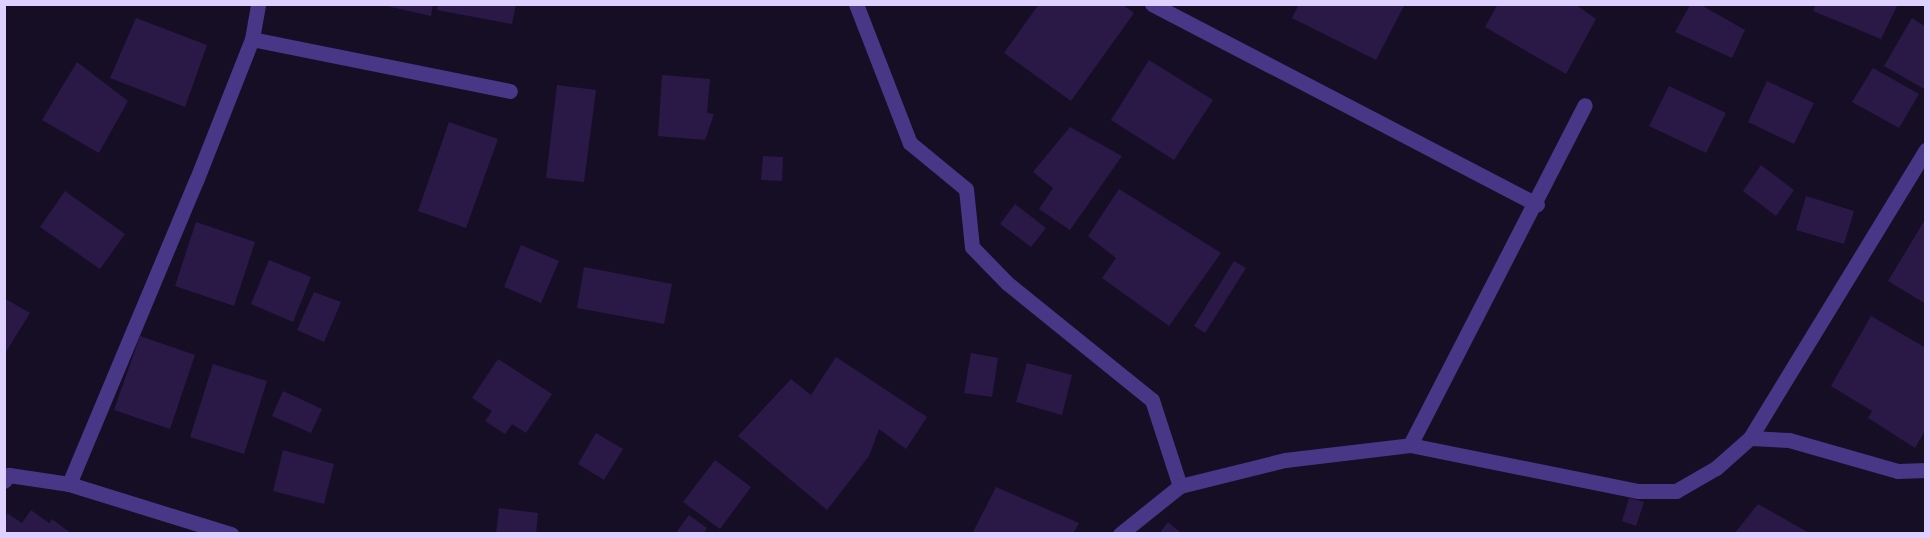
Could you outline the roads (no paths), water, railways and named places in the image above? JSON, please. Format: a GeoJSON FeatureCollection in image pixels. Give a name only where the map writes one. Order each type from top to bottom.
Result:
{"type":"FeatureCollection","features":[{"type":"Feature","properties":{"kind":"street"},"geometry":{"type":"LineString","coordinates":[[856,4],[910,143],[966,189],[972,248],[1007,283],[1152,400],[1180,486]]}},
{"type":"Feature","properties":{"kind":"street"},"geometry":{"type":"LineString","coordinates":[[1152,4],[1537,204]]}},
{"type":"Feature","properties":{"kind":"street"},"geometry":{"type":"LineString","coordinates":[[69,484],[252,39],[257,5]]}},
{"type":"Feature","properties":{"kind":"street"},"geometry":{"type":"LineString","coordinates":[[252,39],[510,91]]}},
{"type":"Feature","properties":{"kind":"street"},"geometry":{"type":"LineString","coordinates":[[1410,445],[1537,204],[1585,105]]}},
{"type":"Feature","properties":{"kind":"street"},"geometry":{"type":"LineString","coordinates":[[1120,534],[1180,486],[1285,460],[1410,445],[1638,491],[1676,491],[1716,468],[1749,438],[1926,150]]}},
{"type":"Feature","properties":{"kind":"street"},"geometry":{"type":"LineString","coordinates":[[1749,438],[1789,440],[1898,471],[1926,470]]}},
{"type":"Feature","properties":{"kind":"street"},"geometry":{"type":"LineString","coordinates":[[6,476],[69,484],[231,534]]}}]}
